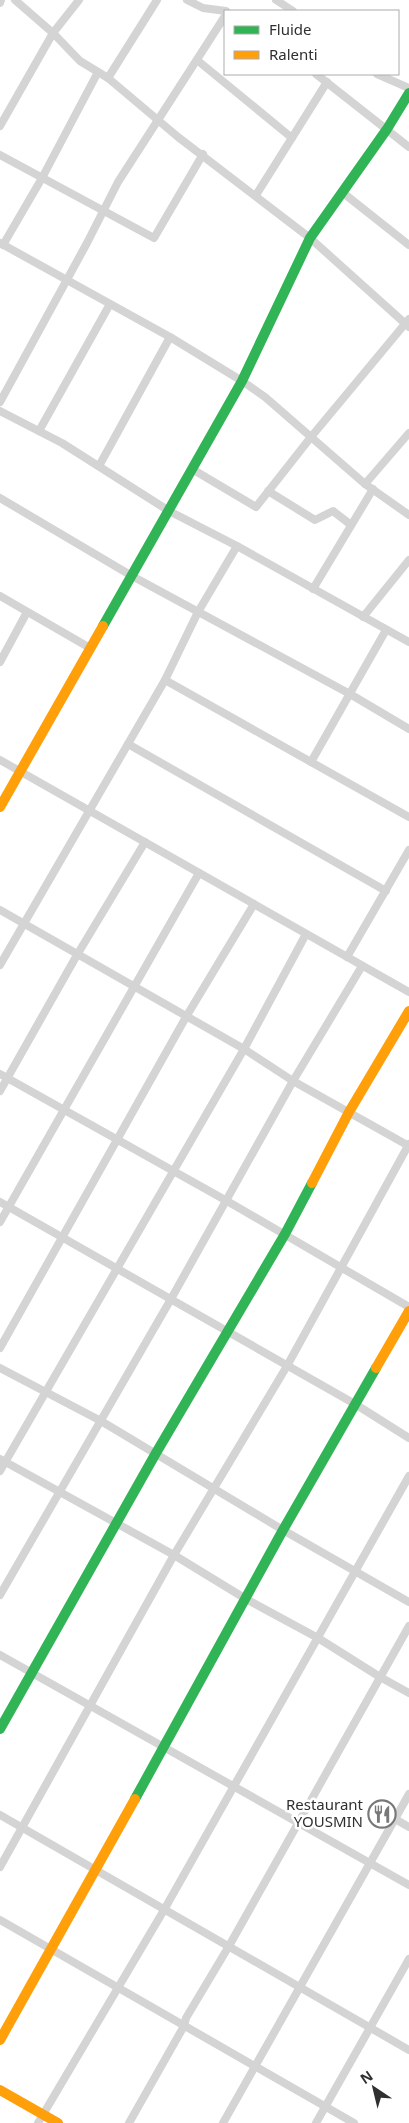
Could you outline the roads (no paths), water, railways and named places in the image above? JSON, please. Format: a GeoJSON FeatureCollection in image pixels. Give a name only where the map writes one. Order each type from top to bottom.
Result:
{"type":"FeatureCollection","features":[{"type":"Feature","properties":{"kind":"street"},"geometry":{"type":"LineString","coordinates":[[15,0],[53,33],[80,61],[108,78],[159,121],[310,238],[408,324],[311,437],[256,507],[192,469]]}},
{"type":"Feature","properties":{"kind":"street"},"geometry":{"type":"LineString","coordinates":[[0,126],[53,33],[79,0]]}},
{"type":"Feature","properties":{"kind":"street"},"geometry":{"type":"LineString","coordinates":[[108,78],[157,0]]}},
{"type":"Feature","properties":{"kind":"street"},"geometry":{"type":"LineString","coordinates":[[187,0],[203,8],[224,11]]}},
{"type":"Feature","properties":{"kind":"street"},"geometry":{"type":"LineString","coordinates":[[276,0],[291,10]]}},
{"type":"Feature","properties":{"kind":"street"},"geometry":{"type":"LineString","coordinates":[[0,402],[87,243],[102,210],[143,141],[159,121],[224,18]]}},
{"type":"Feature","properties":{"kind":"street"},"geometry":{"type":"LineString","coordinates":[[197,60],[292,138]]}},
{"type":"Feature","properties":{"kind":"street"},"geometry":{"type":"LineString","coordinates":[[98,72],[42,178],[2,244],[170,337],[242,381],[372,489],[409,515]]}},
{"type":"Feature","properties":{"kind":"street"},"geometry":{"type":"LineString","coordinates":[[317,75],[409,147]]}},
{"type":"Feature","properties":{"kind":"street"},"geometry":{"type":"LineString","coordinates":[[379,75],[409,88]]}},
{"type":"Feature","properties":{"kind":"street"},"geometry":{"type":"LineString","coordinates":[[256,195],[327,82]]}},
{"type":"Feature","properties":{"kind":"street"},"geometry":{"type":"LineString","coordinates":[[0,807],[242,381],[310,238],[387,129],[409,93]]}},
{"type":"Feature","properties":{"kind":"street"},"geometry":{"type":"LineString","coordinates":[[0,155],[154,238],[203,154]]}},
{"type":"Feature","properties":{"kind":"street"},"geometry":{"type":"LineString","coordinates":[[342,192],[409,246]]}},
{"type":"Feature","properties":{"kind":"street"},"geometry":{"type":"LineString","coordinates":[[40,431],[110,304]]}},
{"type":"Feature","properties":{"kind":"street"},"geometry":{"type":"LineString","coordinates":[[99,466],[170,337]]}},
{"type":"Feature","properties":{"kind":"street"},"geometry":{"type":"LineString","coordinates":[[0,410],[62,443],[168,511],[237,546],[409,642]]}},
{"type":"Feature","properties":{"kind":"street"},"geometry":{"type":"LineString","coordinates":[[366,484],[409,433]]}},
{"type":"Feature","properties":{"kind":"street"},"geometry":{"type":"LineString","coordinates":[[313,589],[372,489]]}},
{"type":"Feature","properties":{"kind":"street"},"geometry":{"type":"LineString","coordinates":[[268,491],[315,520],[333,511],[351,525]]}},
{"type":"Feature","properties":{"kind":"street"},"geometry":{"type":"LineString","coordinates":[[0,498],[132,576],[350,694],[409,729]]}},
{"type":"Feature","properties":{"kind":"street"},"geometry":{"type":"LineString","coordinates":[[0,965],[165,680],[198,612],[237,546]]}},
{"type":"Feature","properties":{"kind":"street"},"geometry":{"type":"LineString","coordinates":[[363,617],[409,560]]}},
{"type":"Feature","properties":{"kind":"street"},"geometry":{"type":"LineString","coordinates":[[0,596],[90,648]]}},
{"type":"Feature","properties":{"kind":"street"},"geometry":{"type":"LineString","coordinates":[[0,662],[28,612]]}},
{"type":"Feature","properties":{"kind":"street"},"geometry":{"type":"LineString","coordinates":[[311,762],[386,630]]}},
{"type":"Feature","properties":{"kind":"street"},"geometry":{"type":"LineString","coordinates":[[165,680],[409,817]]}},
{"type":"Feature","properties":{"kind":"street"},"geometry":{"type":"LineString","coordinates":[[128,744],[386,891]]}},
{"type":"Feature","properties":{"kind":"street"},"geometry":{"type":"LineString","coordinates":[[0,760],[409,992]]}},
{"type":"Feature","properties":{"kind":"street"},"geometry":{"type":"LineString","coordinates":[[0,1091],[4,1076],[145,842]]}},
{"type":"Feature","properties":{"kind":"street"},"geometry":{"type":"LineString","coordinates":[[347,957],[409,850]]}},
{"type":"Feature","properties":{"kind":"street"},"geometry":{"type":"LineString","coordinates":[[0,1222],[199,873]]}},
{"type":"Feature","properties":{"kind":"street"},"geometry":{"type":"LineString","coordinates":[[0,1348],[186,1017],[254,904]]}},
{"type":"Feature","properties":{"kind":"street"},"geometry":{"type":"LineString","coordinates":[[0,910],[77,956],[244,1049],[293,1080],[409,1145],[286,1366],[174,1555],[89,1705],[0,1867]]}},
{"type":"Feature","properties":{"kind":"street"},"geometry":{"type":"LineString","coordinates":[[0,1471],[3,1461],[46,1392],[172,1170],[244,1049],[306,934]]}},
{"type":"Feature","properties":{"kind":"street"},"geometry":{"type":"LineString","coordinates":[[0,1596],[227,1201],[293,1080],[362,966]]}},
{"type":"Feature","properties":{"kind":"street"},"geometry":{"type":"LineString","coordinates":[[0,1729],[156,1453],[285,1234],[349,1112],[409,1011]]}},
{"type":"Feature","properties":{"kind":"street"},"geometry":{"type":"LineString","coordinates":[[4,1076],[285,1234],[340,1269],[409,1307]]}},
{"type":"Feature","properties":{"kind":"street"},"geometry":{"type":"LineString","coordinates":[[0,1202],[355,1404],[409,1438]]}},
{"type":"Feature","properties":{"kind":"street"},"geometry":{"type":"LineString","coordinates":[[0,2040],[164,1748],[283,1530],[409,1311]]}},
{"type":"Feature","properties":{"kind":"street"},"geometry":{"type":"LineString","coordinates":[[0,1368],[101,1421],[283,1530],[409,1602]]}},
{"type":"Feature","properties":{"kind":"street"},"geometry":{"type":"LineString","coordinates":[[3,1461],[174,1555],[409,1693]]}},
{"type":"Feature","properties":{"kind":"street"},"geometry":{"type":"LineString","coordinates":[[41,2119],[164,1910],[409,1476]]}},
{"type":"Feature","properties":{"kind":"street"},"geometry":{"type":"LineString","coordinates":[[129,2123],[184,2026],[186,2018],[229,1946],[409,1626]]}},
{"type":"Feature","properties":{"kind":"street"},"geometry":{"type":"LineString","coordinates":[[0,1655],[409,1886]]}},
{"type":"Feature","properties":{"kind":"street"},"geometry":{"type":"LineString","coordinates":[[223,2123],[409,1794]]}},
{"type":"Feature","properties":{"kind":"street"},"geometry":{"type":"LineString","coordinates":[[0,1815],[409,2050]]}},
{"type":"Feature","properties":{"kind":"street"},"geometry":{"type":"LineString","coordinates":[[395,1819],[409,1827]]}},
{"type":"Feature","properties":{"kind":"street"},"geometry":{"type":"LineString","coordinates":[[0,1920],[354,2123]]}},
{"type":"Feature","properties":{"kind":"street"},"geometry":{"type":"LineString","coordinates":[[316,2123],[409,1960]]}},
{"type":"Feature","properties":{"kind":"street"},"geometry":{"type":"LineString","coordinates":[[0,2090],[41,2119],[58,2123]]}},
{"type":"Feature","properties":{"kind":"place","name":"Restaurant YOUSMIN"},"geometry":{"type":"Point","coordinates":[382,1814]}}]}
